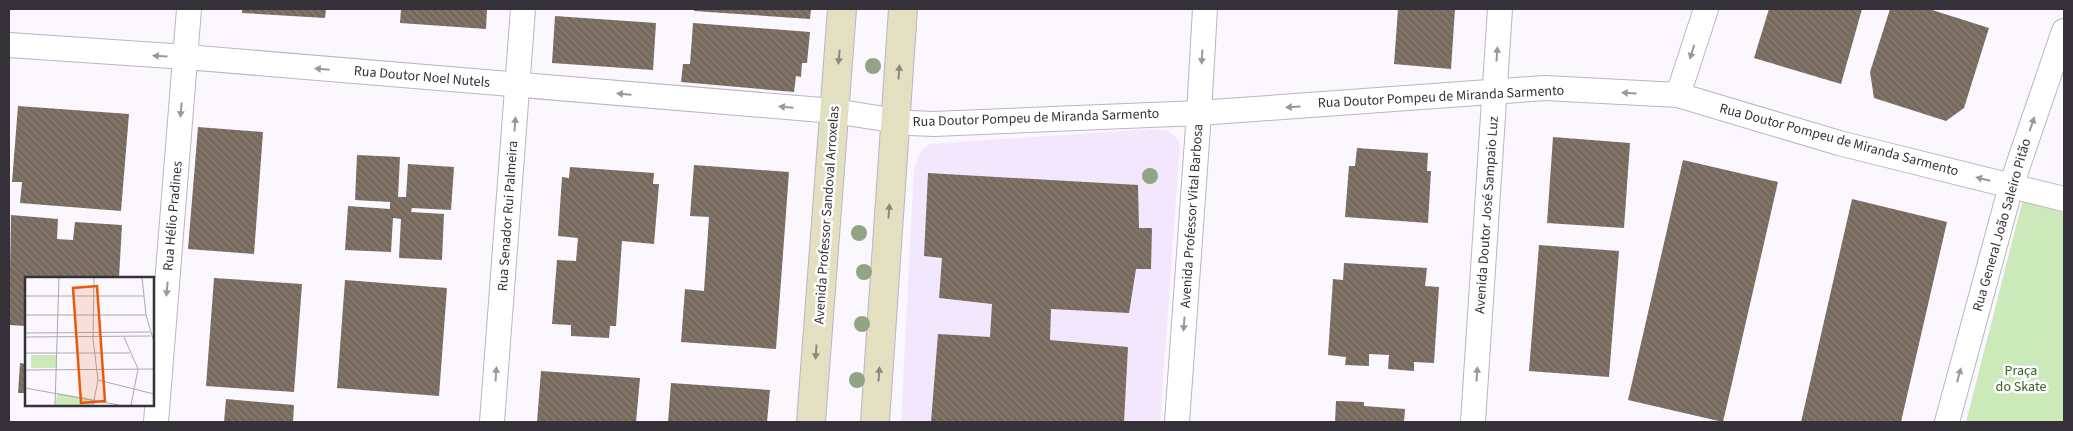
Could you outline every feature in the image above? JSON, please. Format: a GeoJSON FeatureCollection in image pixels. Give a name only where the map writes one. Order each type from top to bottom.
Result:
{"type":"FeatureCollection","features":[{"type":"Feature","properties":{"kind":"street","name":"Rua Hélio Pradines"},"geometry":{"type":"LineString","coordinates":[[156,422],[189,9]]}},
{"type":"Feature","properties":{"kind":"street","name":"Rua Senador Rui Palmeira"},"geometry":{"type":"LineString","coordinates":[[492,422],[523,9]]}},
{"type":"Feature","properties":{"kind":"street","name":"Avenida Professor Sandoval Arroxelas"},"geometry":{"type":"LineString","coordinates":[[811,422],[842,9]]}},
{"type":"Feature","properties":{"kind":"street"},"geometry":{"type":"LineString","coordinates":[[875,422],[903,9]]}},
{"type":"Feature","properties":{"kind":"street","name":"Avenida Professor Vital Barbosa"},"geometry":{"type":"LineString","coordinates":[[1177,422],[1200,113],[1205,9]]}},
{"type":"Feature","properties":{"kind":"street","name":"Avenida Doutor José Sampaio Luz"},"geometry":{"type":"LineString","coordinates":[[1473,422],[1500,9]]}},
{"type":"Feature","properties":{"kind":"street"},"geometry":{"type":"LineString","coordinates":[[1678,95],[1706,9]]}},
{"type":"Feature","properties":{"kind":"street","name":"Rua General João Saleiro Pitão"},"geometry":{"type":"LineString","coordinates":[[1947,422],[2011,186],[2064,31]]}},
{"type":"Feature","properties":{"kind":"street","name":"Rua Doutor Noel Nutels"},"geometry":{"type":"LineString","coordinates":[[9,45],[186,57],[834,111]]}},
{"type":"Feature","properties":{"kind":"street","name":"Rua Doutor Pompeu de Miranda Sarmento"},"geometry":{"type":"LineString","coordinates":[[834,111],[895,121],[934,124],[1200,113],[1545,88],[1678,95],[1839,143],[2064,199]]}},
{"type":"Feature","properties":{"kind":"shaded area"},"geometry":{"type":"Polygon","coordinates":[[[1151,129],[1166,130],[1174,135],[1180,143],[1160,422],[901,422],[914,168],[921,151],[930,144],[1151,129]]]}},
{"type":"Feature","properties":{"kind":"green space","name":"Praça do Skate"},"geometry":{"type":"Polygon","coordinates":[[[2023,199],[2064,208],[2064,422],[1966,422],[2023,199]]]}},
{"type":"Feature","properties":{"kind":"building"},"geometry":{"type":"Polygon","coordinates":[[[242,9],[326,9],[325,18],[242,13],[242,9]]]}},
{"type":"Feature","properties":{"kind":"building"},"geometry":{"type":"Polygon","coordinates":[[[401,9],[487,9],[486,29],[400,23],[401,9]]]}},
{"type":"Feature","properties":{"kind":"building"},"geometry":{"type":"Polygon","coordinates":[[[695,9],[811,9],[810,19],[694,11],[695,9]]]}},
{"type":"Feature","properties":{"kind":"building"},"geometry":{"type":"Polygon","coordinates":[[[1398,9],[1455,9],[1451,69],[1394,64],[1398,9]]]}},
{"type":"Feature","properties":{"kind":"building"},"geometry":{"type":"Polygon","coordinates":[[[1769,9],[1862,9],[1841,84],[1754,58],[1769,9]]]}},
{"type":"Feature","properties":{"kind":"building"},"geometry":{"type":"Polygon","coordinates":[[[1890,9],[1929,9],[1989,28],[1964,108],[1946,121],[1874,98],[1870,72],[1890,9]]]}},
{"type":"Feature","properties":{"kind":"building"},"geometry":{"type":"Polygon","coordinates":[[[555,16],[656,23],[653,70],[552,63],[555,16]]]}},
{"type":"Feature","properties":{"kind":"building"},"geometry":{"type":"Polygon","coordinates":[[[693,23],[810,32],[807,63],[802,63],[801,77],[796,76],[794,92],[681,82],[683,64],[690,64],[693,23]]]}},
{"type":"Feature","properties":{"kind":"building"},"geometry":{"type":"Polygon","coordinates":[[[18,106],[129,114],[121,211],[20,203],[22,182],[12,182],[18,106]]]}},
{"type":"Feature","properties":{"kind":"building"},"geometry":{"type":"Polygon","coordinates":[[[198,127],[263,132],[254,254],[188,249],[198,127]]]}},
{"type":"Feature","properties":{"kind":"building"},"geometry":{"type":"Polygon","coordinates":[[[1553,137],[1630,143],[1624,228],[1547,223],[1553,137]]]}},
{"type":"Feature","properties":{"kind":"building"},"geometry":{"type":"Polygon","coordinates":[[[1357,148],[1428,153],[1427,171],[1431,171],[1428,223],[1345,217],[1349,166],[1355,166],[1357,148]]]}},
{"type":"Feature","properties":{"kind":"building"},"geometry":{"type":"Polygon","coordinates":[[[357,155],[400,157],[398,197],[406,197],[408,164],[454,167],[451,210],[412,208],[411,212],[444,214],[442,260],[399,258],[401,219],[393,218],[391,252],[345,250],[348,206],[390,209],[390,202],[355,200],[357,155]]]}},
{"type":"Feature","properties":{"kind":"building"},"geometry":{"type":"Polygon","coordinates":[[[1683,160],[1778,182],[1723,422],[1628,400],[1683,160]]]}},
{"type":"Feature","properties":{"kind":"building"},"geometry":{"type":"Polygon","coordinates":[[[694,165],[789,172],[776,349],[681,342],[685,289],[704,291],[709,217],[690,216],[694,165]]]}},
{"type":"Feature","properties":{"kind":"building"},"geometry":{"type":"Polygon","coordinates":[[[570,167],[654,173],[653,184],[659,184],[654,244],[622,241],[616,326],[610,326],[609,338],[571,336],[571,325],[552,324],[557,260],[576,261],[578,238],[558,236],[562,177],[569,178],[570,167]]]}},
{"type":"Feature","properties":{"kind":"building"},"geometry":{"type":"Polygon","coordinates":[[[928,173],[1138,185],[1139,228],[1152,228],[1151,269],[1136,269],[1129,313],[1051,309],[1050,340],[1128,347],[1124,422],[931,422],[938,334],[990,337],[992,304],[939,298],[942,258],[924,256],[928,173]]]}},
{"type":"Feature","properties":{"kind":"building"},"geometry":{"type":"Polygon","coordinates":[[[1852,199],[1947,222],[1901,422],[1801,422],[1852,199]]]}},
{"type":"Feature","properties":{"kind":"building"},"geometry":{"type":"Polygon","coordinates":[[[11,215],[58,219],[57,239],[73,240],[75,222],[122,225],[119,277],[25,277],[25,326],[9,325],[11,215]]]}},
{"type":"Feature","properties":{"kind":"building"},"geometry":{"type":"Polygon","coordinates":[[[1539,245],[1619,251],[1609,377],[1529,371],[1539,245]]]}},
{"type":"Feature","properties":{"kind":"building"},"geometry":{"type":"Polygon","coordinates":[[[1344,263],[1427,268],[1425,286],[1439,287],[1434,363],[1414,362],[1414,371],[1388,369],[1389,355],[1369,354],[1369,366],[1345,365],[1346,357],[1328,355],[1333,279],[1343,280],[1344,263]]]}},
{"type":"Feature","properties":{"kind":"building"},"geometry":{"type":"Polygon","coordinates":[[[214,278],[302,284],[294,392],[206,386],[214,278]]]}},
{"type":"Feature","properties":{"kind":"building"},"geometry":{"type":"Polygon","coordinates":[[[345,280],[447,288],[439,396],[337,388],[345,280]]]}},
{"type":"Feature","properties":{"kind":"building"},"geometry":{"type":"Polygon","coordinates":[[[20,363],[25,364],[25,393],[18,393],[20,363]]]}},
{"type":"Feature","properties":{"kind":"building"},"geometry":{"type":"Polygon","coordinates":[[[541,371],[640,378],[636,422],[537,422],[541,371]]]}},
{"type":"Feature","properties":{"kind":"building"},"geometry":{"type":"Polygon","coordinates":[[[671,383],[770,390],[767,422],[668,422],[671,383]]]}},
{"type":"Feature","properties":{"kind":"building"},"geometry":{"type":"Polygon","coordinates":[[[226,399],[294,405],[293,422],[224,422],[226,399]]]}},
{"type":"Feature","properties":{"kind":"building"},"geometry":{"type":"Polygon","coordinates":[[[1336,401],[1364,402],[1364,406],[1405,409],[1404,422],[1335,422],[1336,401]]]}}]}
